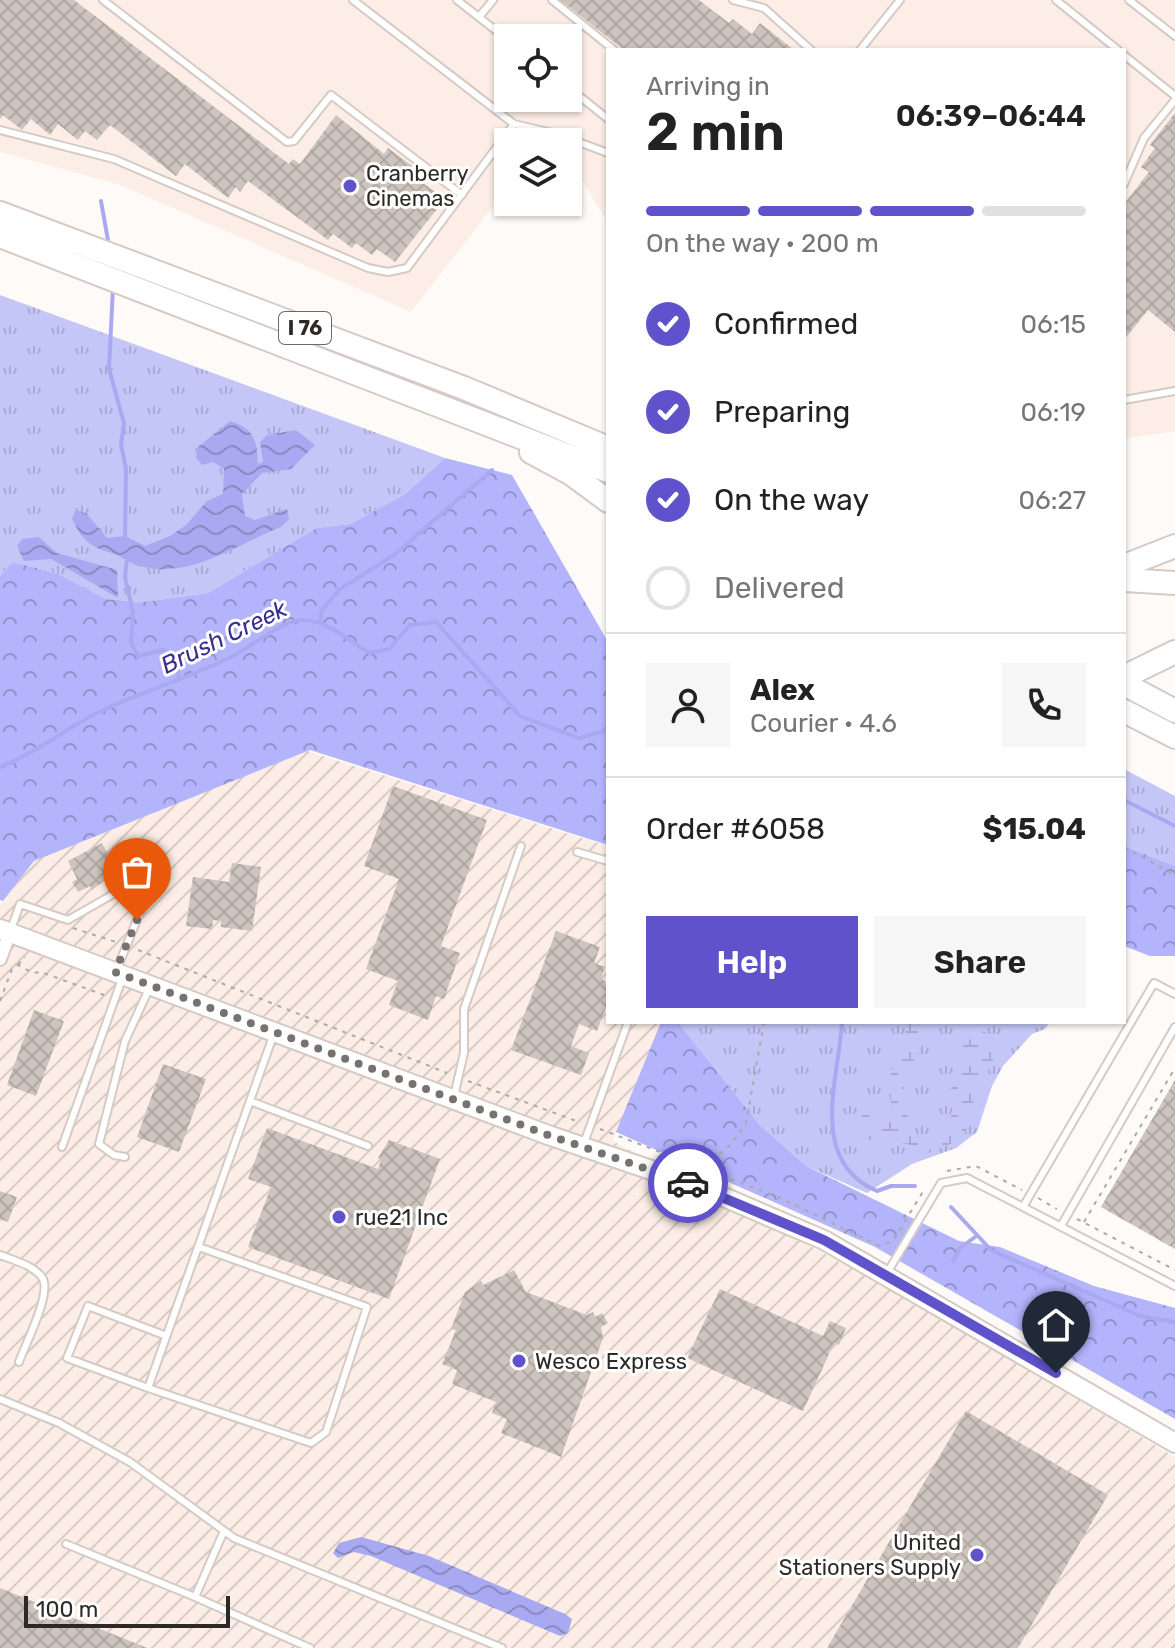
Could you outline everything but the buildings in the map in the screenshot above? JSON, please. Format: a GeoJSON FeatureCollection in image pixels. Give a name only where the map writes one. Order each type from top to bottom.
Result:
{"type":"FeatureCollection","features":[{"type":"Feature","properties":{"kind":"highway","name":"I 76"},"geometry":{"type":"LineString","coordinates":[[0,213],[464,388],[606,447]]}},
{"type":"Feature","properties":{"kind":"highway","name":"I 76"},"geometry":{"type":"LineString","coordinates":[[0,236],[606,470]]}},
{"type":"Feature","properties":{"kind":"highway"},"geometry":{"type":"LineString","coordinates":[[460,414],[478,429],[539,456],[606,500]]}},
{"type":"Feature","properties":{"kind":"highway"},"geometry":{"type":"LineString","coordinates":[[1126,565],[1175,546]]}},
{"type":"Feature","properties":{"kind":"highway"},"geometry":{"type":"LineString","coordinates":[[1126,580],[1175,583]]}},
{"type":"Feature","properties":{"kind":"highway"},"geometry":{"type":"LineString","coordinates":[[1126,660],[1175,636]]}},
{"type":"Feature","properties":{"kind":"highway"},"geometry":{"type":"LineString","coordinates":[[1126,676],[1175,652]]}},
{"type":"Feature","properties":{"kind":"highway"},"geometry":{"type":"LineString","coordinates":[[1126,685],[1175,711]]}},
{"type":"Feature","properties":{"kind":"highway"},"geometry":{"type":"LineString","coordinates":[[1126,712],[1175,737]]}},
{"type":"Feature","properties":{"kind":"street"},"geometry":{"type":"LineString","coordinates":[[0,959],[5,930],[452,1099],[677,1179],[824,1240],[1175,1443]]}},
{"type":"Feature","properties":{"kind":"lane"},"geometry":{"type":"LineString","coordinates":[[103,0],[287,142],[294,141],[331,95],[462,195]]}},
{"type":"Feature","properties":{"kind":"lane"},"geometry":{"type":"LineString","coordinates":[[353,0],[514,124],[557,134],[606,152]]}},
{"type":"Feature","properties":{"kind":"lane"},"geometry":{"type":"LineString","coordinates":[[457,0],[494,29]]}},
{"type":"Feature","properties":{"kind":"lane"},"geometry":{"type":"LineString","coordinates":[[479,17],[493,0]]}},
{"type":"Feature","properties":{"kind":"lane"},"geometry":{"type":"LineString","coordinates":[[552,0],[612,48]]}},
{"type":"Feature","properties":{"kind":"lane"},"geometry":{"type":"LineString","coordinates":[[733,0],[764,8],[809,48]]}},
{"type":"Feature","properties":{"kind":"lane"},"geometry":{"type":"LineString","coordinates":[[862,48],[900,0]]}},
{"type":"Feature","properties":{"kind":"lane"},"geometry":{"type":"LineString","coordinates":[[1056,0],[1116,48]]}},
{"type":"Feature","properties":{"kind":"lane"},"geometry":{"type":"LineString","coordinates":[[1129,0],[1175,36]]}},
{"type":"Feature","properties":{"kind":"lane"},"geometry":{"type":"LineString","coordinates":[[1126,57],[1175,98],[1144,138],[1126,179]]}},
{"type":"Feature","properties":{"kind":"lane"},"geometry":{"type":"LineString","coordinates":[[582,98],[606,117]]}},
{"type":"Feature","properties":{"kind":"lane"},"geometry":{"type":"LineString","coordinates":[[0,130],[114,159],[368,268],[388,272],[407,268],[514,124]]}},
{"type":"Feature","properties":{"kind":"lane"},"geometry":{"type":"LineString","coordinates":[[1126,400],[1175,391]]}},
{"type":"Feature","properties":{"kind":"lane"},"geometry":{"type":"LineString","coordinates":[[452,1099],[464,1053],[464,1009],[521,846]]}},
{"type":"Feature","properties":{"kind":"lane"},"geometry":{"type":"LineString","coordinates":[[577,852],[606,860]]}},
{"type":"Feature","properties":{"kind":"lane"},"geometry":{"type":"LineString","coordinates":[[5,930],[20,904],[68,920],[138,880],[143,882],[147,895],[62,1147]]}},
{"type":"Feature","properties":{"kind":"lane"},"geometry":{"type":"LineString","coordinates":[[1023,1207],[1154,983],[1175,994]]}},
{"type":"Feature","properties":{"kind":"lane"},"geometry":{"type":"LineString","coordinates":[[125,1157],[114,1155],[99,1144],[125,1041],[150,986]]}},
{"type":"Feature","properties":{"kind":"lane"},"geometry":{"type":"LineString","coordinates":[[583,1147],[627,1024]]}},
{"type":"Feature","properties":{"kind":"lane"},"geometry":{"type":"LineString","coordinates":[[1061,1226],[1175,1027]]}},
{"type":"Feature","properties":{"kind":"lane"},"geometry":{"type":"LineString","coordinates":[[148,1388],[164,1335],[199,1247],[274,1032]]}},
{"type":"Feature","properties":{"kind":"lane"},"geometry":{"type":"LineString","coordinates":[[250,1101],[368,1146]]}},
{"type":"Feature","properties":{"kind":"lane"},"geometry":{"type":"LineString","coordinates":[[885,1276],[941,1183],[967,1178],[1175,1286]]}},
{"type":"Feature","properties":{"kind":"lane"},"geometry":{"type":"LineString","coordinates":[[164,1335],[88,1306],[67,1358],[311,1443],[326,1432],[367,1307],[199,1247]]}},
{"type":"Feature","properties":{"kind":"lane"},"geometry":{"type":"LineString","coordinates":[[0,1255],[30,1267],[43,1278],[46,1292],[19,1362]]}},
{"type":"Feature","properties":{"kind":"lane"},"geometry":{"type":"LineString","coordinates":[[0,1399],[59,1423],[104,1447],[175,1492],[224,1531],[502,1648]]}},
{"type":"Feature","properties":{"kind":"lane"},"geometry":{"type":"LineString","coordinates":[[195,1597],[224,1531]]}},
{"type":"Feature","properties":{"kind":"lane"},"geometry":{"type":"LineString","coordinates":[[66,1544],[310,1648]]}},
{"type":"Feature","properties":{"kind":"path"},"geometry":{"type":"LineString","coordinates":[[1126,848],[1175,875]]}},
{"type":"Feature","properties":{"kind":"path"},"geometry":{"type":"LineString","coordinates":[[0,1001],[12,969],[18,965],[33,973],[41,972],[105,995]]}},
{"type":"Feature","properties":{"kind":"path"},"geometry":{"type":"LineString","coordinates":[[677,1179],[726,1150],[746,1124],[764,1024]]}},
{"type":"Feature","properties":{"kind":"path"},"geometry":{"type":"LineString","coordinates":[[1083,1223],[1175,1068]]}},
{"type":"Feature","properties":{"kind":"shaded area"},"geometry":{"type":"Polygon","coordinates":[[[0,0],[1175,0],[1175,431],[1126,439],[1126,48],[606,48],[606,220],[582,180],[582,128],[494,128],[494,205],[411,312],[118,184],[0,152],[0,0]]]}},
{"type":"Feature","properties":{"kind":"shaded area"},"geometry":{"type":"Polygon","coordinates":[[[307,751],[606,845],[606,1024],[660,1024],[613,1141],[898,1293],[1175,1457],[1175,1648],[0,1648],[0,905],[34,861],[307,751]]]}},
{"type":"Feature","properties":{"kind":"green space"},"geometry":{"type":"Polygon","coordinates":[[[0,295],[445,458],[405,494],[350,524],[316,528],[208,593],[143,602],[106,599],[57,573],[12,562],[0,576],[0,295]]]}},
{"type":"Feature","properties":{"kind":"green space"},"geometry":{"type":"Polygon","coordinates":[[[445,458],[512,475],[606,639],[606,844],[310,750],[34,861],[3,901],[0,900],[0,576],[12,562],[57,573],[106,599],[143,602],[208,593],[316,528],[350,524],[405,494],[445,458]]]}},
{"type":"Feature","properties":{"kind":"green space"},"geometry":{"type":"Polygon","coordinates":[[[1126,770],[1175,796],[1175,866],[1126,847],[1126,770]]]}},
{"type":"Feature","properties":{"kind":"green space"},"geometry":{"type":"Polygon","coordinates":[[[1126,847],[1175,866],[1175,956],[1150,956],[1126,947],[1126,847]]]}},
{"type":"Feature","properties":{"kind":"green space"},"geometry":{"type":"Polygon","coordinates":[[[660,1024],[680,1024],[759,1124],[806,1166],[959,1241],[1000,1247],[1094,1286],[1175,1308],[1175,1419],[875,1247],[616,1132],[660,1024]]]}},
{"type":"Feature","properties":{"kind":"green space"},"geometry":{"type":"Polygon","coordinates":[[[680,1024],[1049,1024],[1045,1029],[1032,1034],[1003,1066],[992,1086],[977,1132],[956,1148],[912,1164],[867,1193],[806,1166],[759,1124],[680,1024]]]}},
{"type":"Feature","properties":{"kind":"green space"},"geometry":{"type":"Polygon","coordinates":[[[920,1024],[923,1043],[903,1080],[909,1125],[918,1137],[939,1139],[948,1131],[953,1106],[947,1097],[959,1074],[963,1046],[979,1031],[986,1032],[999,1047],[966,1118],[968,1128],[957,1141],[929,1153],[907,1144],[869,1140],[856,1114],[863,1109],[875,1122],[887,1124],[890,1120],[889,1081],[903,1046],[905,1025],[920,1024]]]}},
{"type":"Feature","properties":{"kind":"water"},"geometry":{"type":"Polygon","coordinates":[[[230,421],[244,427],[253,436],[258,464],[263,462],[260,442],[267,435],[296,430],[315,445],[291,469],[262,473],[242,494],[245,516],[255,520],[287,509],[289,519],[281,527],[213,558],[177,568],[159,569],[136,565],[98,548],[79,532],[72,518],[76,510],[87,514],[107,538],[125,536],[145,546],[170,536],[186,525],[207,501],[223,494],[224,469],[213,462],[202,465],[196,458],[198,447],[230,421]]]}},
{"type":"Feature","properties":{"kind":"water"},"geometry":{"type":"Polygon","coordinates":[[[39,537],[57,553],[117,570],[118,598],[51,559],[24,561],[17,546],[22,539],[39,537]]]}},
{"type":"Feature","properties":{"kind":"water"},"geometry":{"type":"Polygon","coordinates":[[[361,1537],[429,1556],[565,1614],[572,1619],[568,1633],[560,1636],[371,1556],[354,1552],[338,1558],[333,1553],[339,1543],[361,1537]]]}},
{"type":"Feature","properties":{"kind":"waterway"},"geometry":{"type":"LineString","coordinates":[[101,201],[109,246]]}},
{"type":"Feature","properties":{"kind":"waterway"},"geometry":{"type":"LineString","coordinates":[[113,287],[109,369],[124,423],[121,445],[126,468],[125,539]]}},
{"type":"Feature","properties":{"kind":"waterway"},"geometry":{"type":"LineString","coordinates":[[320,622],[322,610],[340,589],[394,555],[492,470]]}},
{"type":"Feature","properties":{"kind":"waterway"},"geometry":{"type":"LineString","coordinates":[[127,559],[125,577],[133,613],[131,643],[138,656],[164,650],[172,656],[179,680]]}},
{"type":"Feature","properties":{"kind":"waterway","name":"Brush Creek"},"geometry":{"type":"LineString","coordinates":[[0,767],[101,711],[215,665],[278,628],[305,620],[330,628],[370,653],[389,649],[410,625],[436,622],[520,716],[579,738],[606,731]]}},
{"type":"Feature","properties":{"kind":"waterway","name":"Brush Creek"},"geometry":{"type":"LineString","coordinates":[[1126,801],[1175,826]]}},
{"type":"Feature","properties":{"kind":"waterway"},"geometry":{"type":"LineString","coordinates":[[842,1024],[832,1116],[834,1139],[842,1160],[855,1177],[877,1191],[891,1186],[915,1186]]}},
{"type":"Feature","properties":{"kind":"waterway"},"geometry":{"type":"LineString","coordinates":[[951,1207],[991,1250],[1140,1316],[1175,1322]]}},
{"type":"Feature","properties":{"kind":"waterway"},"geometry":{"type":"LineString","coordinates":[[953,1261],[960,1248],[975,1237]]}},
{"type":"Feature","properties":{"kind":"way so far"},"geometry":{"type":"LineString","coordinates":[[137,920],[115,972],[548,1135],[688,1183]]}},
{"type":"Feature","properties":{"kind":"place","name":"Cranberry Cinemas"},"geometry":{"type":"Point","coordinates":[350,186]}},
{"type":"Feature","properties":{"kind":"place","name":"rue21 Inc"},"geometry":{"type":"Point","coordinates":[339,1217]}},
{"type":"Feature","properties":{"kind":"place","name":"Wesco Express"},"geometry":{"type":"Point","coordinates":[519,1361]}},
{"type":"Feature","properties":{"kind":"place","name":"United Stationers Supply"},"geometry":{"type":"Point","coordinates":[977,1555]}},
{"type":"Feature","properties":{"kind":"route"},"geometry":{"type":"LineString","coordinates":[[688,1183],[824,1240],[1056,1373]]}}]}
